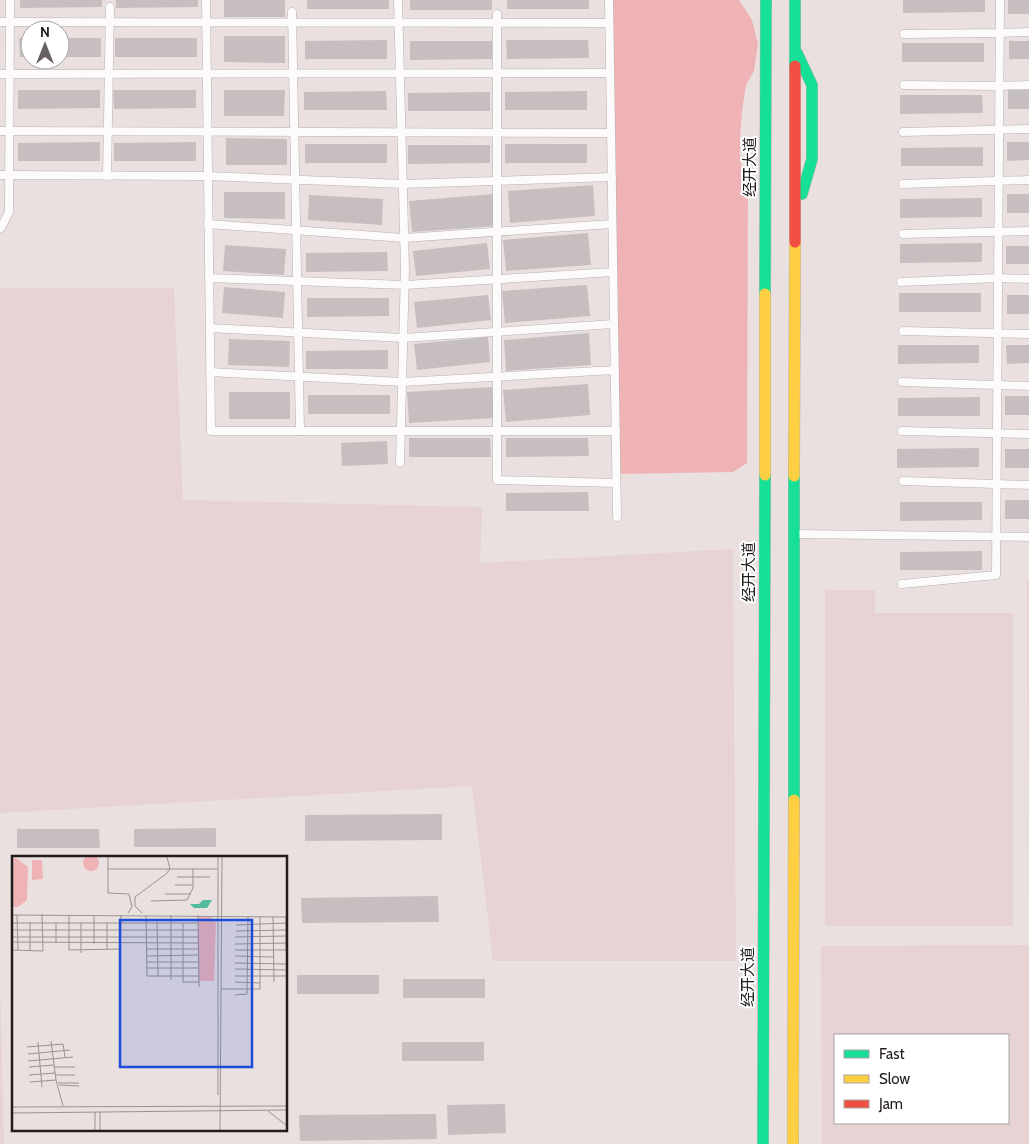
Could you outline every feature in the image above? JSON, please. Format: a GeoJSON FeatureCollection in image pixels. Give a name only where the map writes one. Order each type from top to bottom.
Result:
{"type":"FeatureCollection","features":[{"type":"Feature","properties":{"kind":"main road","name":"经开大道"},"geometry":{"type":"LineString","coordinates":[[763,1144],[766,0]]}},
{"type":"Feature","properties":{"kind":"main road"},"geometry":{"type":"LineString","coordinates":[[793,1144],[795,0]]}},
{"type":"Feature","properties":{"kind":"main road"},"geometry":{"type":"LineString","coordinates":[[754,12],[766,55],[755,86]]}},
{"type":"Feature","properties":{"kind":"main road"},"geometry":{"type":"LineString","coordinates":[[794,220],[812,159],[812,85],[795,48],[805,16]]}},
{"type":"Feature","properties":{"kind":"main road"},"geometry":{"type":"LineString","coordinates":[[755,180],[765,216]]}},
{"type":"Feature","properties":{"kind":"lane"},"geometry":{"type":"LineString","coordinates":[[0,228],[9,212],[10,0]]}},
{"type":"Feature","properties":{"kind":"lane"},"geometry":{"type":"LineString","coordinates":[[206,0],[211,431],[616,431]]}},
{"type":"Feature","properties":{"kind":"lane"},"geometry":{"type":"LineString","coordinates":[[398,0],[405,285],[400,463]]}},
{"type":"Feature","properties":{"kind":"lane"},"geometry":{"type":"LineString","coordinates":[[609,0],[617,517]]}},
{"type":"Feature","properties":{"kind":"lane"},"geometry":{"type":"LineString","coordinates":[[902,584],[996,575],[1000,0]]}},
{"type":"Feature","properties":{"kind":"lane"},"geometry":{"type":"LineString","coordinates":[[107,176],[110,7]]}},
{"type":"Feature","properties":{"kind":"lane"},"geometry":{"type":"LineString","coordinates":[[292,12],[300,431]]}},
{"type":"Feature","properties":{"kind":"lane"},"geometry":{"type":"LineString","coordinates":[[497,14],[497,480],[616,483]]}},
{"type":"Feature","properties":{"kind":"lane"},"geometry":{"type":"LineString","coordinates":[[0,22],[609,23]]}},
{"type":"Feature","properties":{"kind":"lane"},"geometry":{"type":"LineString","coordinates":[[904,34],[1029,32]]}},
{"type":"Feature","properties":{"kind":"lane"},"geometry":{"type":"LineString","coordinates":[[0,74],[610,73]]}},
{"type":"Feature","properties":{"kind":"lane"},"geometry":{"type":"LineString","coordinates":[[904,84],[1029,85]]}},
{"type":"Feature","properties":{"kind":"lane"},"geometry":{"type":"LineString","coordinates":[[903,132],[1029,129]]}},
{"type":"Feature","properties":{"kind":"lane"},"geometry":{"type":"LineString","coordinates":[[0,131],[611,133]]}},
{"type":"Feature","properties":{"kind":"lane"},"geometry":{"type":"LineString","coordinates":[[0,175],[208,176],[403,184],[612,177]]}},
{"type":"Feature","properties":{"kind":"lane"},"geometry":{"type":"LineString","coordinates":[[903,184],[1029,180]]}},
{"type":"Feature","properties":{"kind":"lane"},"geometry":{"type":"LineString","coordinates":[[208,224],[404,238],[612,224]]}},
{"type":"Feature","properties":{"kind":"lane"},"geometry":{"type":"LineString","coordinates":[[903,234],[998,230],[1029,231]]}},
{"type":"Feature","properties":{"kind":"lane"},"geometry":{"type":"LineString","coordinates":[[209,278],[405,285],[613,272]]}},
{"type":"Feature","properties":{"kind":"lane"},"geometry":{"type":"LineString","coordinates":[[901,282],[998,278],[1029,279]]}},
{"type":"Feature","properties":{"kind":"lane"},"geometry":{"type":"LineString","coordinates":[[210,328],[403,338],[614,324]]}},
{"type":"Feature","properties":{"kind":"lane"},"geometry":{"type":"LineString","coordinates":[[903,331],[1029,334]]}},
{"type":"Feature","properties":{"kind":"lane"},"geometry":{"type":"LineString","coordinates":[[210,372],[402,382],[614,370]]}},
{"type":"Feature","properties":{"kind":"lane"},"geometry":{"type":"LineString","coordinates":[[902,382],[1029,386]]}},
{"type":"Feature","properties":{"kind":"lane"},"geometry":{"type":"LineString","coordinates":[[902,431],[1029,434]]}},
{"type":"Feature","properties":{"kind":"lane"},"geometry":{"type":"LineString","coordinates":[[903,481],[1029,485]]}},
{"type":"Feature","properties":{"kind":"lane"},"geometry":{"type":"LineString","coordinates":[[794,534],[1029,537]]}},
{"type":"Feature","properties":{"kind":"shaded area"},"geometry":{"type":"Polygon","coordinates":[[[613,0],[739,0],[752,20],[758,44],[754,71],[746,85],[740,138],[740,158],[748,183],[747,463],[733,472],[618,474],[613,0]]]}},
{"type":"Feature","properties":{"kind":"shaded area"},"geometry":{"type":"Polygon","coordinates":[[[0,288],[174,288],[183,500],[482,507],[480,563],[733,549],[736,961],[493,961],[472,786],[0,813],[0,288]]]}},
{"type":"Feature","properties":{"kind":"shaded area"},"geometry":{"type":"Polygon","coordinates":[[[1027,581],[1029,581],[1029,930],[1027,581]]]}},
{"type":"Feature","properties":{"kind":"shaded area"},"geometry":{"type":"Polygon","coordinates":[[[825,590],[875,590],[875,613],[1013,613],[1013,926],[825,926],[825,590]]]}},
{"type":"Feature","properties":{"kind":"shaded area"},"geometry":{"type":"Polygon","coordinates":[[[1029,945],[1029,1144],[822,1144],[821,946],[1029,945]]]}},
{"type":"Feature","properties":{"kind":"shaded area"},"geometry":{"type":"Polygon","coordinates":[[[0,979],[4,1144],[0,1144],[0,979]]]}},
{"type":"Feature","properties":{"kind":"building"},"geometry":{"type":"Polygon","coordinates":[[[20,0],[102,0],[102,7],[20,8],[20,0]]]}},
{"type":"Feature","properties":{"kind":"building"},"geometry":{"type":"Polygon","coordinates":[[[116,0],[198,0],[198,7],[116,8],[116,0]]]}},
{"type":"Feature","properties":{"kind":"building"},"geometry":{"type":"Polygon","coordinates":[[[224,0],[285,0],[285,17],[224,17],[224,0]]]}},
{"type":"Feature","properties":{"kind":"building"},"geometry":{"type":"Polygon","coordinates":[[[307,0],[389,0],[389,9],[307,9],[307,0]]]}},
{"type":"Feature","properties":{"kind":"building"},"geometry":{"type":"Polygon","coordinates":[[[410,0],[492,0],[492,10],[410,10],[410,0]]]}},
{"type":"Feature","properties":{"kind":"building"},"geometry":{"type":"Polygon","coordinates":[[[507,0],[589,0],[589,9],[507,9],[507,0]]]}},
{"type":"Feature","properties":{"kind":"building"},"geometry":{"type":"Polygon","coordinates":[[[903,0],[985,0],[985,12],[903,13],[903,0]]]}},
{"type":"Feature","properties":{"kind":"building"},"geometry":{"type":"Polygon","coordinates":[[[1008,0],[1029,0],[1029,14],[1008,14],[1008,0]]]}},
{"type":"Feature","properties":{"kind":"building"},"geometry":{"type":"Polygon","coordinates":[[[224,36],[285,36],[285,63],[224,62],[224,36]]]}},
{"type":"Feature","properties":{"kind":"building"},"geometry":{"type":"Polygon","coordinates":[[[70,38],[101,38],[101,57],[70,57],[70,38]]]}},
{"type":"Feature","properties":{"kind":"building"},"geometry":{"type":"Polygon","coordinates":[[[115,38],[197,38],[197,57],[115,57],[115,38]]]}},
{"type":"Feature","properties":{"kind":"building"},"geometry":{"type":"Polygon","coordinates":[[[387,40],[387,59],[305,59],[305,41],[387,40]]]}},
{"type":"Feature","properties":{"kind":"building"},"geometry":{"type":"Polygon","coordinates":[[[506,40],[588,40],[589,58],[507,59],[506,40]]]}},
{"type":"Feature","properties":{"kind":"building"},"geometry":{"type":"Polygon","coordinates":[[[410,41],[492,41],[492,59],[410,60],[410,41]]]}},
{"type":"Feature","properties":{"kind":"building"},"geometry":{"type":"Polygon","coordinates":[[[1009,41],[1029,41],[1029,59],[1009,59],[1009,41]]]}},
{"type":"Feature","properties":{"kind":"building"},"geometry":{"type":"Polygon","coordinates":[[[902,43],[984,43],[984,62],[902,62],[902,43]]]}},
{"type":"Feature","properties":{"kind":"building"},"geometry":{"type":"Polygon","coordinates":[[[18,90],[100,90],[100,108],[18,109],[18,90]]]}},
{"type":"Feature","properties":{"kind":"building"},"geometry":{"type":"Polygon","coordinates":[[[113,90],[196,90],[196,108],[114,109],[113,90]]]}},
{"type":"Feature","properties":{"kind":"building"},"geometry":{"type":"Polygon","coordinates":[[[224,90],[285,90],[284,116],[224,116],[224,90]]]}},
{"type":"Feature","properties":{"kind":"building"},"geometry":{"type":"Polygon","coordinates":[[[1008,90],[1029,90],[1029,109],[1008,109],[1008,90]]]}},
{"type":"Feature","properties":{"kind":"building"},"geometry":{"type":"Polygon","coordinates":[[[386,91],[387,110],[304,110],[304,92],[386,91]]]}},
{"type":"Feature","properties":{"kind":"building"},"geometry":{"type":"Polygon","coordinates":[[[587,91],[587,110],[505,110],[505,92],[587,91]]]}},
{"type":"Feature","properties":{"kind":"building"},"geometry":{"type":"Polygon","coordinates":[[[490,92],[490,111],[408,111],[408,93],[490,92]]]}},
{"type":"Feature","properties":{"kind":"building"},"geometry":{"type":"Polygon","coordinates":[[[900,95],[982,95],[983,113],[900,114],[900,95]]]}},
{"type":"Feature","properties":{"kind":"building"},"geometry":{"type":"Polygon","coordinates":[[[226,138],[287,139],[287,165],[226,165],[226,138]]]}},
{"type":"Feature","properties":{"kind":"building"},"geometry":{"type":"Polygon","coordinates":[[[100,142],[100,161],[18,161],[18,143],[100,142]]]}},
{"type":"Feature","properties":{"kind":"building"},"geometry":{"type":"Polygon","coordinates":[[[196,142],[196,161],[114,161],[114,143],[196,142]]]}},
{"type":"Feature","properties":{"kind":"building"},"geometry":{"type":"Polygon","coordinates":[[[1007,142],[1029,142],[1029,160],[1007,161],[1007,142]]]}},
{"type":"Feature","properties":{"kind":"building"},"geometry":{"type":"Polygon","coordinates":[[[305,144],[387,144],[387,163],[305,163],[305,144]]]}},
{"type":"Feature","properties":{"kind":"building"},"geometry":{"type":"Polygon","coordinates":[[[505,144],[587,144],[587,163],[505,163],[505,144]]]}},
{"type":"Feature","properties":{"kind":"building"},"geometry":{"type":"Polygon","coordinates":[[[408,145],[490,145],[490,163],[408,164],[408,145]]]}},
{"type":"Feature","properties":{"kind":"building"},"geometry":{"type":"Polygon","coordinates":[[[983,147],[983,166],[901,166],[901,148],[983,147]]]}},
{"type":"Feature","properties":{"kind":"building"},"geometry":{"type":"Polygon","coordinates":[[[593,185],[595,216],[510,223],[508,191],[593,185]]]}},
{"type":"Feature","properties":{"kind":"building"},"geometry":{"type":"Polygon","coordinates":[[[224,192],[285,192],[285,219],[224,218],[224,192]]]}},
{"type":"Feature","properties":{"kind":"building"},"geometry":{"type":"Polygon","coordinates":[[[494,194],[497,226],[412,232],[409,201],[494,194]]]}},
{"type":"Feature","properties":{"kind":"building"},"geometry":{"type":"Polygon","coordinates":[[[1007,194],[1029,194],[1029,213],[1007,213],[1007,194]]]}},
{"type":"Feature","properties":{"kind":"building"},"geometry":{"type":"Polygon","coordinates":[[[309,195],[383,199],[382,225],[308,220],[309,195]]]}},
{"type":"Feature","properties":{"kind":"building"},"geometry":{"type":"Polygon","coordinates":[[[982,198],[982,217],[900,218],[900,199],[982,198]]]}},
{"type":"Feature","properties":{"kind":"building"},"geometry":{"type":"Polygon","coordinates":[[[588,233],[591,265],[506,271],[503,240],[588,233]]]}},
{"type":"Feature","properties":{"kind":"building"},"geometry":{"type":"Polygon","coordinates":[[[487,243],[490,269],[416,276],[413,251],[487,243]]]}},
{"type":"Feature","properties":{"kind":"building"},"geometry":{"type":"Polygon","coordinates":[[[982,243],[982,262],[900,263],[900,244],[982,243]]]}},
{"type":"Feature","properties":{"kind":"building"},"geometry":{"type":"Polygon","coordinates":[[[225,245],[286,249],[284,275],[223,271],[225,245]]]}},
{"type":"Feature","properties":{"kind":"building"},"geometry":{"type":"Polygon","coordinates":[[[1006,246],[1029,246],[1029,264],[1006,264],[1006,246]]]}},
{"type":"Feature","properties":{"kind":"building"},"geometry":{"type":"Polygon","coordinates":[[[387,252],[388,271],[306,272],[306,253],[387,252]]]}},
{"type":"Feature","properties":{"kind":"building"},"geometry":{"type":"Polygon","coordinates":[[[587,285],[590,316],[505,323],[502,291],[587,285]]]}},
{"type":"Feature","properties":{"kind":"building"},"geometry":{"type":"Polygon","coordinates":[[[224,287],[285,292],[283,318],[222,313],[224,287]]]}},
{"type":"Feature","properties":{"kind":"building"},"geometry":{"type":"Polygon","coordinates":[[[899,293],[981,293],[981,312],[899,312],[899,293]]]}},
{"type":"Feature","properties":{"kind":"building"},"geometry":{"type":"Polygon","coordinates":[[[488,295],[491,320],[417,328],[414,302],[488,295]]]}},
{"type":"Feature","properties":{"kind":"building"},"geometry":{"type":"Polygon","coordinates":[[[1007,295],[1029,295],[1029,314],[1007,314],[1007,295]]]}},
{"type":"Feature","properties":{"kind":"building"},"geometry":{"type":"Polygon","coordinates":[[[307,298],[389,298],[389,316],[307,317],[307,298]]]}},
{"type":"Feature","properties":{"kind":"building"},"geometry":{"type":"Polygon","coordinates":[[[589,333],[591,365],[506,371],[504,340],[589,333]]]}},
{"type":"Feature","properties":{"kind":"building"},"geometry":{"type":"Polygon","coordinates":[[[488,337],[490,362],[417,370],[414,344],[488,337]]]}},
{"type":"Feature","properties":{"kind":"building"},"geometry":{"type":"Polygon","coordinates":[[[229,339],[290,341],[289,367],[228,365],[229,339]]]}},
{"type":"Feature","properties":{"kind":"building"},"geometry":{"type":"Polygon","coordinates":[[[898,345],[979,345],[979,363],[898,364],[898,345]]]}},
{"type":"Feature","properties":{"kind":"building"},"geometry":{"type":"Polygon","coordinates":[[[1006,345],[1029,345],[1029,363],[1007,364],[1006,345]]]}},
{"type":"Feature","properties":{"kind":"building"},"geometry":{"type":"Polygon","coordinates":[[[388,350],[388,369],[306,369],[306,351],[388,350]]]}},
{"type":"Feature","properties":{"kind":"building"},"geometry":{"type":"Polygon","coordinates":[[[588,384],[590,415],[506,422],[503,390],[588,384]]]}},
{"type":"Feature","properties":{"kind":"building"},"geometry":{"type":"Polygon","coordinates":[[[492,387],[494,418],[409,423],[407,392],[492,387]]]}},
{"type":"Feature","properties":{"kind":"building"},"geometry":{"type":"Polygon","coordinates":[[[229,392],[290,392],[290,419],[229,419],[229,392]]]}},
{"type":"Feature","properties":{"kind":"building"},"geometry":{"type":"Polygon","coordinates":[[[308,395],[390,395],[390,414],[308,414],[308,395]]]}},
{"type":"Feature","properties":{"kind":"building"},"geometry":{"type":"Polygon","coordinates":[[[1005,396],[1029,396],[1029,415],[1005,415],[1005,396]]]}},
{"type":"Feature","properties":{"kind":"building"},"geometry":{"type":"Polygon","coordinates":[[[980,397],[980,416],[898,416],[898,398],[980,397]]]}},
{"type":"Feature","properties":{"kind":"building"},"geometry":{"type":"Polygon","coordinates":[[[409,438],[490,438],[491,457],[409,457],[409,438]]]}},
{"type":"Feature","properties":{"kind":"building"},"geometry":{"type":"Polygon","coordinates":[[[506,438],[588,438],[589,456],[506,457],[506,438]]]}},
{"type":"Feature","properties":{"kind":"building"},"geometry":{"type":"Polygon","coordinates":[[[387,441],[388,464],[342,466],[341,443],[387,441]]]}},
{"type":"Feature","properties":{"kind":"building"},"geometry":{"type":"Polygon","coordinates":[[[979,448],[979,467],[897,468],[897,449],[979,448]]]}},
{"type":"Feature","properties":{"kind":"building"},"geometry":{"type":"Polygon","coordinates":[[[1005,449],[1029,449],[1029,468],[1005,468],[1005,449]]]}},
{"type":"Feature","properties":{"kind":"building"},"geometry":{"type":"Polygon","coordinates":[[[588,492],[589,511],[506,511],[506,493],[588,492]]]}},
{"type":"Feature","properties":{"kind":"building"},"geometry":{"type":"Polygon","coordinates":[[[1005,500],[1029,500],[1029,519],[1005,519],[1005,500]]]}},
{"type":"Feature","properties":{"kind":"building"},"geometry":{"type":"Polygon","coordinates":[[[900,502],[982,502],[982,520],[900,521],[900,502]]]}},
{"type":"Feature","properties":{"kind":"building"},"geometry":{"type":"Polygon","coordinates":[[[982,551],[982,570],[900,570],[900,552],[982,551]]]}},
{"type":"Feature","properties":{"kind":"building"},"geometry":{"type":"Polygon","coordinates":[[[442,814],[442,840],[305,841],[305,815],[442,814]]]}},
{"type":"Feature","properties":{"kind":"building"},"geometry":{"type":"Polygon","coordinates":[[[216,828],[216,847],[134,847],[134,829],[216,828]]]}},
{"type":"Feature","properties":{"kind":"building"},"geometry":{"type":"Polygon","coordinates":[[[17,829],[99,829],[100,848],[17,848],[17,829]]]}},
{"type":"Feature","properties":{"kind":"building"},"geometry":{"type":"Polygon","coordinates":[[[438,896],[439,922],[302,923],[301,898],[438,896]]]}},
{"type":"Feature","properties":{"kind":"building"},"geometry":{"type":"Polygon","coordinates":[[[297,975],[379,975],[379,994],[297,994],[297,975]]]}},
{"type":"Feature","properties":{"kind":"building"},"geometry":{"type":"Polygon","coordinates":[[[403,979],[485,979],[485,998],[403,998],[403,979]]]}},
{"type":"Feature","properties":{"kind":"building"},"geometry":{"type":"Polygon","coordinates":[[[402,1042],[484,1042],[484,1061],[402,1061],[402,1042]]]}},
{"type":"Feature","properties":{"kind":"building"},"geometry":{"type":"Polygon","coordinates":[[[505,1104],[506,1133],[448,1135],[447,1105],[505,1104]]]}},
{"type":"Feature","properties":{"kind":"building"},"geometry":{"type":"Polygon","coordinates":[[[436,1114],[437,1139],[300,1141],[299,1115],[436,1114]]]}},
{"type":"Feature","properties":{"kind":"traffic: fast"},"geometry":{"type":"LineString","coordinates":[[765,294],[766,0]]}},
{"type":"Feature","properties":{"kind":"traffic: fast"},"geometry":{"type":"LineString","coordinates":[[795,0],[795,66]]}},
{"type":"Feature","properties":{"kind":"traffic: fast"},"geometry":{"type":"LineString","coordinates":[[797,53],[812,85],[812,159],[802,194]]}},
{"type":"Feature","properties":{"kind":"traffic: fast"},"geometry":{"type":"LineString","coordinates":[[763,1144],[765,475]]}},
{"type":"Feature","properties":{"kind":"traffic: fast"},"geometry":{"type":"LineString","coordinates":[[794,476],[794,800]]}},
{"type":"Feature","properties":{"kind":"traffic: slow"},"geometry":{"type":"LineString","coordinates":[[794,476],[795,242]]}},
{"type":"Feature","properties":{"kind":"traffic: slow"},"geometry":{"type":"LineString","coordinates":[[765,294],[765,475]]}},
{"type":"Feature","properties":{"kind":"traffic: slow"},"geometry":{"type":"LineString","coordinates":[[793,1144],[794,800]]}},
{"type":"Feature","properties":{"kind":"traffic: jam"},"geometry":{"type":"LineString","coordinates":[[795,66],[795,242]]}}]}
